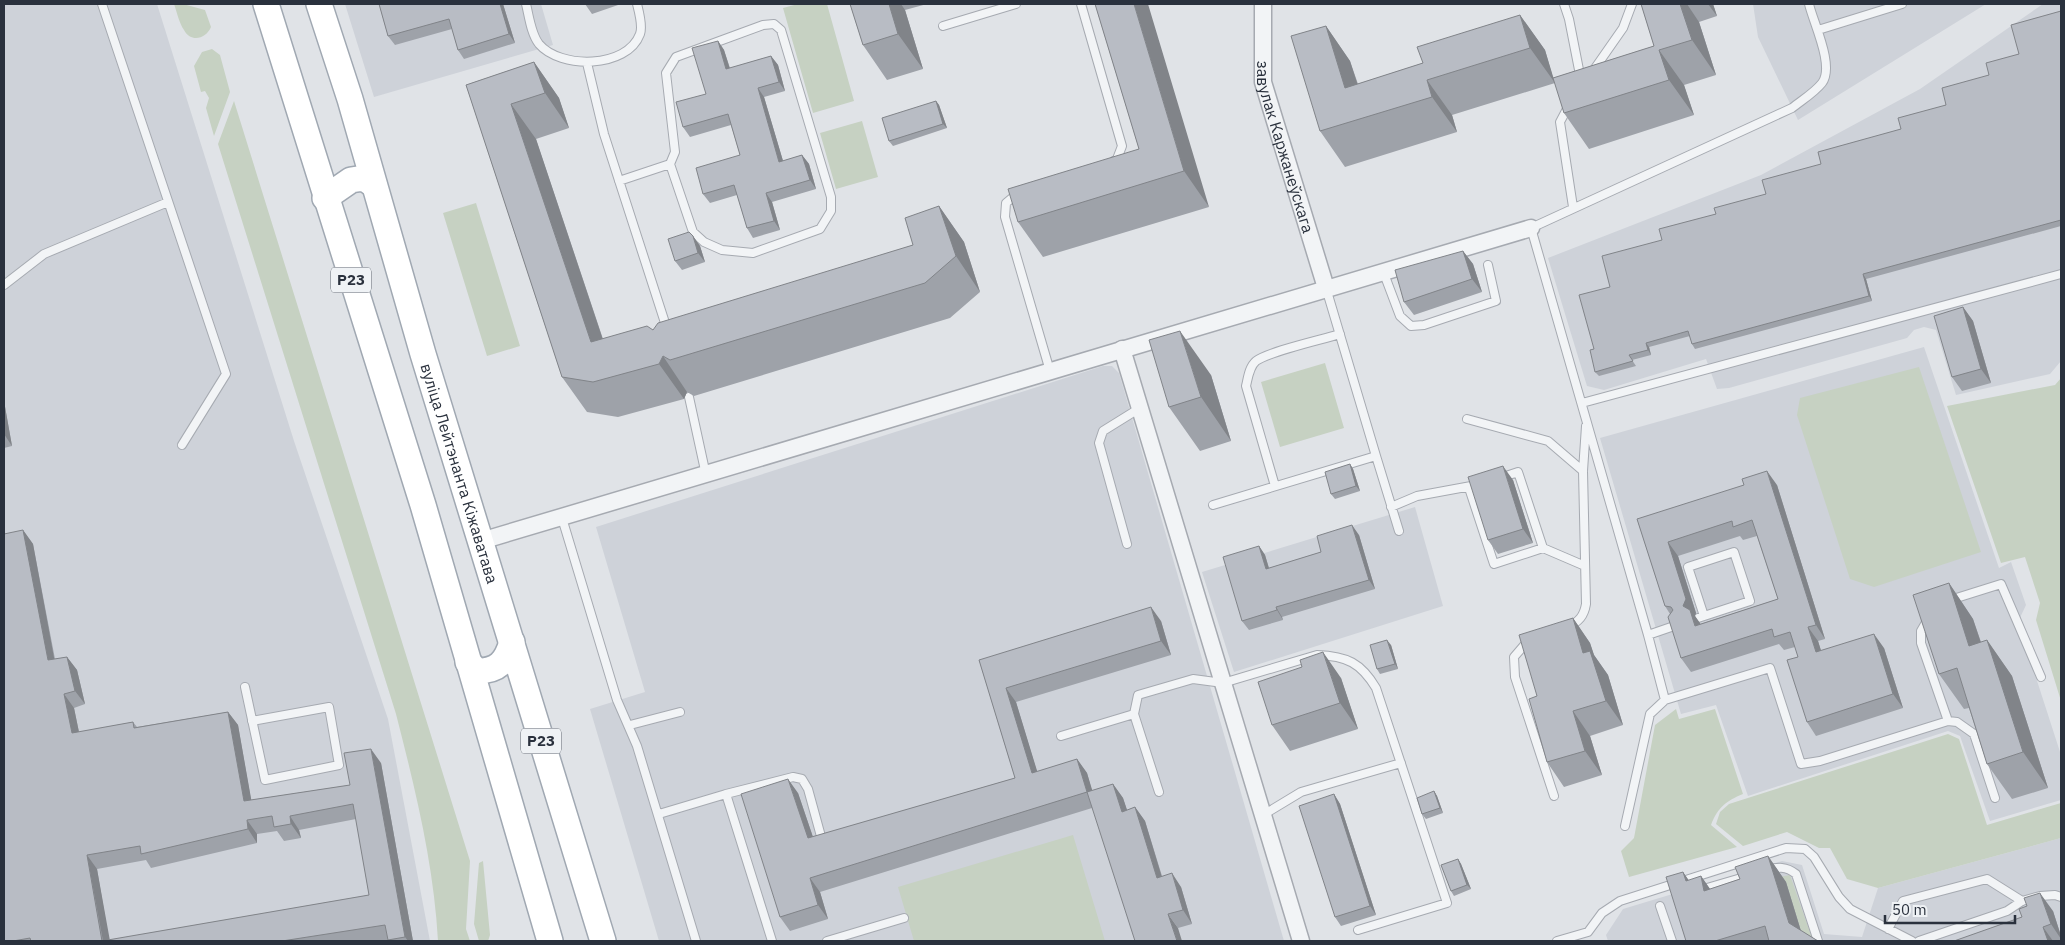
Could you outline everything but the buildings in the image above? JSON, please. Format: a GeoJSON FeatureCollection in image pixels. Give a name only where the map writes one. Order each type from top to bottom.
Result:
{"type":"FeatureCollection","features":[{"type":"Feature","properties":{"kind":"main road","name":"Р23"},"geometry":{"type":"LineString","coordinates":[[266,4],[425,514],[550,941]]}},
{"type":"Feature","properties":{"kind":"main road","name":"вуліца Лейтэнанта Кіжаватава"},"geometry":{"type":"LineString","coordinates":[[319,4],[603,941]]}},
{"type":"Feature","properties":{"kind":"main road"},"geometry":{"type":"LineString","coordinates":[[325,198],[351,180],[364,178],[374,185]]}},
{"type":"Feature","properties":{"kind":"main road"},"geometry":{"type":"LineString","coordinates":[[468,662],[477,671],[495,668],[506,659],[512,642]]}},
{"type":"Feature","properties":{"kind":"street","name":"завулак Каржанеўскага"},"geometry":{"type":"LineString","coordinates":[[1264,4],[1263,82],[1326,288]]}},
{"type":"Feature","properties":{"kind":"street"},"geometry":{"type":"LineString","coordinates":[[481,541],[706,475],[1383,270],[1531,228]]}},
{"type":"Feature","properties":{"kind":"street"},"geometry":{"type":"LineString","coordinates":[[1122,350],[1301,941]]}},
{"type":"Feature","properties":{"kind":"lane"},"geometry":{"type":"LineString","coordinates":[[102,4],[226,374],[182,445]]}},
{"type":"Feature","properties":{"kind":"lane"},"geometry":{"type":"LineString","coordinates":[[526,4],[538,42],[548,52],[587,63],[620,55],[632,45],[640,34],[637,4]]}},
{"type":"Feature","properties":{"kind":"lane"},"geometry":{"type":"LineString","coordinates":[[943,26],[1016,4]]}},
{"type":"Feature","properties":{"kind":"lane"},"geometry":{"type":"LineString","coordinates":[[1081,4],[1122,146],[1117,159],[1106,167]]}},
{"type":"Feature","properties":{"kind":"lane"},"geometry":{"type":"LineString","coordinates":[[1564,4],[1569,18],[1582,86],[1623,28],[1632,4]]}},
{"type":"Feature","properties":{"kind":"lane"},"geometry":{"type":"LineString","coordinates":[[1665,700],[1531,228],[1573,207],[1792,108],[1823,81],[1826,70],[1818,30],[1809,4]]}},
{"type":"Feature","properties":{"kind":"lane"},"geometry":{"type":"LineString","coordinates":[[1818,30],[1902,4]]}},
{"type":"Feature","properties":{"kind":"lane"},"geometry":{"type":"LineString","coordinates":[[619,181],[670,164],[676,152],[666,73],[672,61],[676,57],[763,25],[774,24],[781,30],[831,197],[831,211],[820,229],[753,253],[722,250],[704,242],[693,232],[670,164]]}},
{"type":"Feature","properties":{"kind":"lane"},"geometry":{"type":"LineString","coordinates":[[587,63],[604,134],[671,341]]}},
{"type":"Feature","properties":{"kind":"lane"},"geometry":{"type":"LineString","coordinates":[[1573,207],[1560,122],[1576,94]]}},
{"type":"Feature","properties":{"kind":"lane"},"geometry":{"type":"LineString","coordinates":[[1024,191],[1015,194],[1006,203],[1005,217],[1050,371]]}},
{"type":"Feature","properties":{"kind":"lane"},"geometry":{"type":"LineString","coordinates":[[4,285],[44,254],[168,202]]}},
{"type":"Feature","properties":{"kind":"lane"},"geometry":{"type":"LineString","coordinates":[[1383,270],[1400,316],[1411,326],[1418,326],[1496,301],[1488,264]]}},
{"type":"Feature","properties":{"kind":"lane"},"geometry":{"type":"LineString","coordinates":[[1582,403],[2061,274]]}},
{"type":"Feature","properties":{"kind":"lane"},"geometry":{"type":"LineString","coordinates":[[1326,288],[1398,531]]}},
{"type":"Feature","properties":{"kind":"lane"},"geometry":{"type":"LineString","coordinates":[[1275,486],[1246,386],[1249,371],[1256,362],[1268,356],[1340,334]]}},
{"type":"Feature","properties":{"kind":"lane"},"geometry":{"type":"LineString","coordinates":[[689,397],[706,475]]}},
{"type":"Feature","properties":{"kind":"lane"},"geometry":{"type":"LineString","coordinates":[[1127,544],[1099,443],[1103,431],[1140,408]]}},
{"type":"Feature","properties":{"kind":"lane"},"geometry":{"type":"LineString","coordinates":[[1467,419],[1548,441],[1582,471]]}},
{"type":"Feature","properties":{"kind":"lane"},"geometry":{"type":"LineString","coordinates":[[1559,630],[1576,624],[1584,615],[1586,604],[1582,471],[1587,421]]}},
{"type":"Feature","properties":{"kind":"lane"},"geometry":{"type":"LineString","coordinates":[[1213,505],[1376,456]]}},
{"type":"Feature","properties":{"kind":"lane"},"geometry":{"type":"LineString","coordinates":[[1391,507],[1417,496],[1469,488],[1518,472],[1543,548]]}},
{"type":"Feature","properties":{"kind":"lane"},"geometry":{"type":"LineString","coordinates":[[1469,488],[1494,564],[1543,548],[1585,566]]}},
{"type":"Feature","properties":{"kind":"lane"},"geometry":{"type":"LineString","coordinates":[[562,518],[617,700],[630,725],[659,814],[696,941]]}},
{"type":"Feature","properties":{"kind":"lane"},"geometry":{"type":"LineString","coordinates":[[1734,552],[1750,601],[1701,617],[1688,567],[1734,552]]}},
{"type":"Feature","properties":{"kind":"lane"},"geometry":{"type":"LineString","coordinates":[[1948,721],[1921,643],[1921,631],[1934,608],[2002,584],[2041,677]]}},
{"type":"Feature","properties":{"kind":"lane"},"geometry":{"type":"LineString","coordinates":[[1648,635],[1676,625]]}},
{"type":"Feature","properties":{"kind":"lane"},"geometry":{"type":"LineString","coordinates":[[1542,637],[1526,643],[1514,657],[1515,676],[1554,796]]}},
{"type":"Feature","properties":{"kind":"lane"},"geometry":{"type":"LineString","coordinates":[[1159,792],[1134,714],[1138,695],[1192,679],[1223,683],[1317,655],[1332,655],[1353,662],[1363,669],[1376,688],[1447,903],[1358,930]]}},
{"type":"Feature","properties":{"kind":"lane"},"geometry":{"type":"LineString","coordinates":[[1625,826],[1650,714],[1665,700],[1770,668],[1801,764],[1820,761],[1948,721],[1957,722],[1974,734],[1995,798]]}},
{"type":"Feature","properties":{"kind":"lane"},"geometry":{"type":"LineString","coordinates":[[244,687],[265,780],[340,765],[329,707],[252,721]]}},
{"type":"Feature","properties":{"kind":"lane"},"geometry":{"type":"LineString","coordinates":[[630,725],[680,712]]}},
{"type":"Feature","properties":{"kind":"lane"},"geometry":{"type":"LineString","coordinates":[[1062,736],[1134,714]]}},
{"type":"Feature","properties":{"kind":"lane"},"geometry":{"type":"LineString","coordinates":[[1263,815],[1300,792],[1401,763]]}},
{"type":"Feature","properties":{"kind":"lane"},"geometry":{"type":"LineString","coordinates":[[659,814],[793,777],[802,779],[808,789],[822,840]]}},
{"type":"Feature","properties":{"kind":"lane"},"geometry":{"type":"LineString","coordinates":[[726,794],[772,941]]}},
{"type":"Feature","properties":{"kind":"lane"},"geometry":{"type":"LineString","coordinates":[[1557,941],[1588,932],[1602,913],[1620,901],[1786,848],[1805,850],[1814,857],[1839,897],[1850,909],[1912,941]]}},
{"type":"Feature","properties":{"kind":"lane"},"geometry":{"type":"LineString","coordinates":[[1707,888],[1778,867],[1789,869],[1796,874],[1818,941]]}},
{"type":"Feature","properties":{"kind":"lane"},"geometry":{"type":"LineString","coordinates":[[1888,929],[1903,901],[1987,879],[2022,901]]}},
{"type":"Feature","properties":{"kind":"lane"},"geometry":{"type":"LineString","coordinates":[[1919,941],[2007,911],[2022,901],[2040,896],[2055,895],[2061,897]]}},
{"type":"Feature","properties":{"kind":"lane"},"geometry":{"type":"LineString","coordinates":[[1660,906],[1672,941]]}},
{"type":"Feature","properties":{"kind":"lane"},"geometry":{"type":"LineString","coordinates":[[827,941],[904,918]]}},
{"type":"Feature","properties":{"kind":"lane"},"geometry":{"type":"LineString","coordinates":[[1588,932],[1592,941]]}},
{"type":"Feature","properties":{"kind":"shaded area"},"geometry":{"type":"Polygon","coordinates":[[[4,4],[157,4],[294,441],[388,719],[430,941],[4,941],[4,4]]]}},
{"type":"Feature","properties":{"kind":"shaded area"},"geometry":{"type":"Polygon","coordinates":[[[345,4],[541,4],[553,45],[374,97],[345,4]]]}},
{"type":"Feature","properties":{"kind":"shaded area"},"geometry":{"type":"Polygon","coordinates":[[[1753,4],[1986,4],[1798,120],[1758,37],[1753,4]]]}},
{"type":"Feature","properties":{"kind":"shaded area"},"geometry":{"type":"Polygon","coordinates":[[[2043,4],[2061,4],[2061,361],[2050,374],[1956,395],[1936,330],[1924,327],[1914,330],[1907,338],[1729,388],[1717,389],[1706,359],[1604,390],[1587,386],[1548,258],[1761,175],[1920,89],[2043,4]]]}},
{"type":"Feature","properties":{"kind":"shaded area"},"geometry":{"type":"Polygon","coordinates":[[[1924,347],[1999,568],[2011,562],[2026,605],[2018,622],[2061,755],[2061,800],[1990,821],[1960,736],[1948,731],[1748,796],[1716,705],[1681,714],[1600,438],[1924,347]]]}},
{"type":"Feature","properties":{"kind":"shaded area"},"geometry":{"type":"Polygon","coordinates":[[[1103,366],[1112,366],[1119,373],[1284,941],[659,941],[590,709],[645,692],[596,527],[1103,366]]]}},
{"type":"Feature","properties":{"kind":"shaded area"},"geometry":{"type":"Polygon","coordinates":[[[1415,507],[1443,606],[1234,672],[1202,572],[1415,507]]]}},
{"type":"Feature","properties":{"kind":"shaded area"},"geometry":{"type":"Polygon","coordinates":[[[2061,838],[2061,941],[1608,941],[1606,935],[1623,909],[1782,861],[1802,865],[1824,934],[1862,937],[1878,888],[2061,838]]]}},
{"type":"Feature","properties":{"kind":"green space"},"geometry":{"type":"Polygon","coordinates":[[[174,4],[183,4],[205,10],[211,27],[209,31],[202,37],[190,37],[181,24],[174,4]]]}},
{"type":"Feature","properties":{"kind":"green space"},"geometry":{"type":"Polygon","coordinates":[[[798,4],[827,4],[854,101],[813,113],[783,8],[798,4]]]}},
{"type":"Feature","properties":{"kind":"green space"},"geometry":{"type":"Polygon","coordinates":[[[212,49],[220,55],[230,92],[214,136],[206,108],[209,98],[205,91],[201,92],[194,66],[202,52],[212,49]]]}},
{"type":"Feature","properties":{"kind":"green space"},"geometry":{"type":"Polygon","coordinates":[[[234,101],[470,861],[466,929],[470,941],[438,941],[428,855],[417,798],[396,714],[218,144],[234,101]]]}},
{"type":"Feature","properties":{"kind":"green space"},"geometry":{"type":"Polygon","coordinates":[[[862,121],[878,177],[836,189],[820,133],[862,121]]]}},
{"type":"Feature","properties":{"kind":"green space"},"geometry":{"type":"Polygon","coordinates":[[[476,203],[520,346],[487,356],[443,213],[476,203]]]}},
{"type":"Feature","properties":{"kind":"green space"},"geometry":{"type":"Polygon","coordinates":[[[1325,363],[1344,428],[1280,447],[1261,382],[1325,363]]]}},
{"type":"Feature","properties":{"kind":"green space"},"geometry":{"type":"Polygon","coordinates":[[[1919,367],[1981,552],[1874,587],[1850,579],[1797,415],[1800,398],[1919,367]]]}},
{"type":"Feature","properties":{"kind":"green space"},"geometry":{"type":"Polygon","coordinates":[[[2061,378],[2061,701],[2036,620],[2040,603],[2025,557],[2001,563],[1947,406],[2055,385],[2061,378]]]}},
{"type":"Feature","properties":{"kind":"green space"},"geometry":{"type":"Polygon","coordinates":[[[1676,709],[1679,719],[1715,709],[1743,794],[1723,805],[1711,825],[1737,847],[1629,877],[1621,851],[1634,838],[1655,725],[1676,709]]]}},
{"type":"Feature","properties":{"kind":"green space"},"geometry":{"type":"Polygon","coordinates":[[[1948,734],[1959,739],[1987,825],[2061,803],[2061,838],[1878,888],[1847,879],[1830,848],[1819,848],[1787,832],[1743,846],[1716,824],[1720,812],[1729,804],[1948,734]]]}},
{"type":"Feature","properties":{"kind":"green space"},"geometry":{"type":"Polygon","coordinates":[[[1073,835],[1105,941],[914,941],[898,887],[1073,835]]]}},
{"type":"Feature","properties":{"kind":"green space"},"geometry":{"type":"Polygon","coordinates":[[[483,861],[490,935],[488,941],[479,941],[474,924],[479,863],[483,861]]]}},
{"type":"Feature","properties":{"kind":"green space"},"geometry":{"type":"Polygon","coordinates":[[[1790,875],[1813,941],[1729,887],[1790,875]]]}}]}
